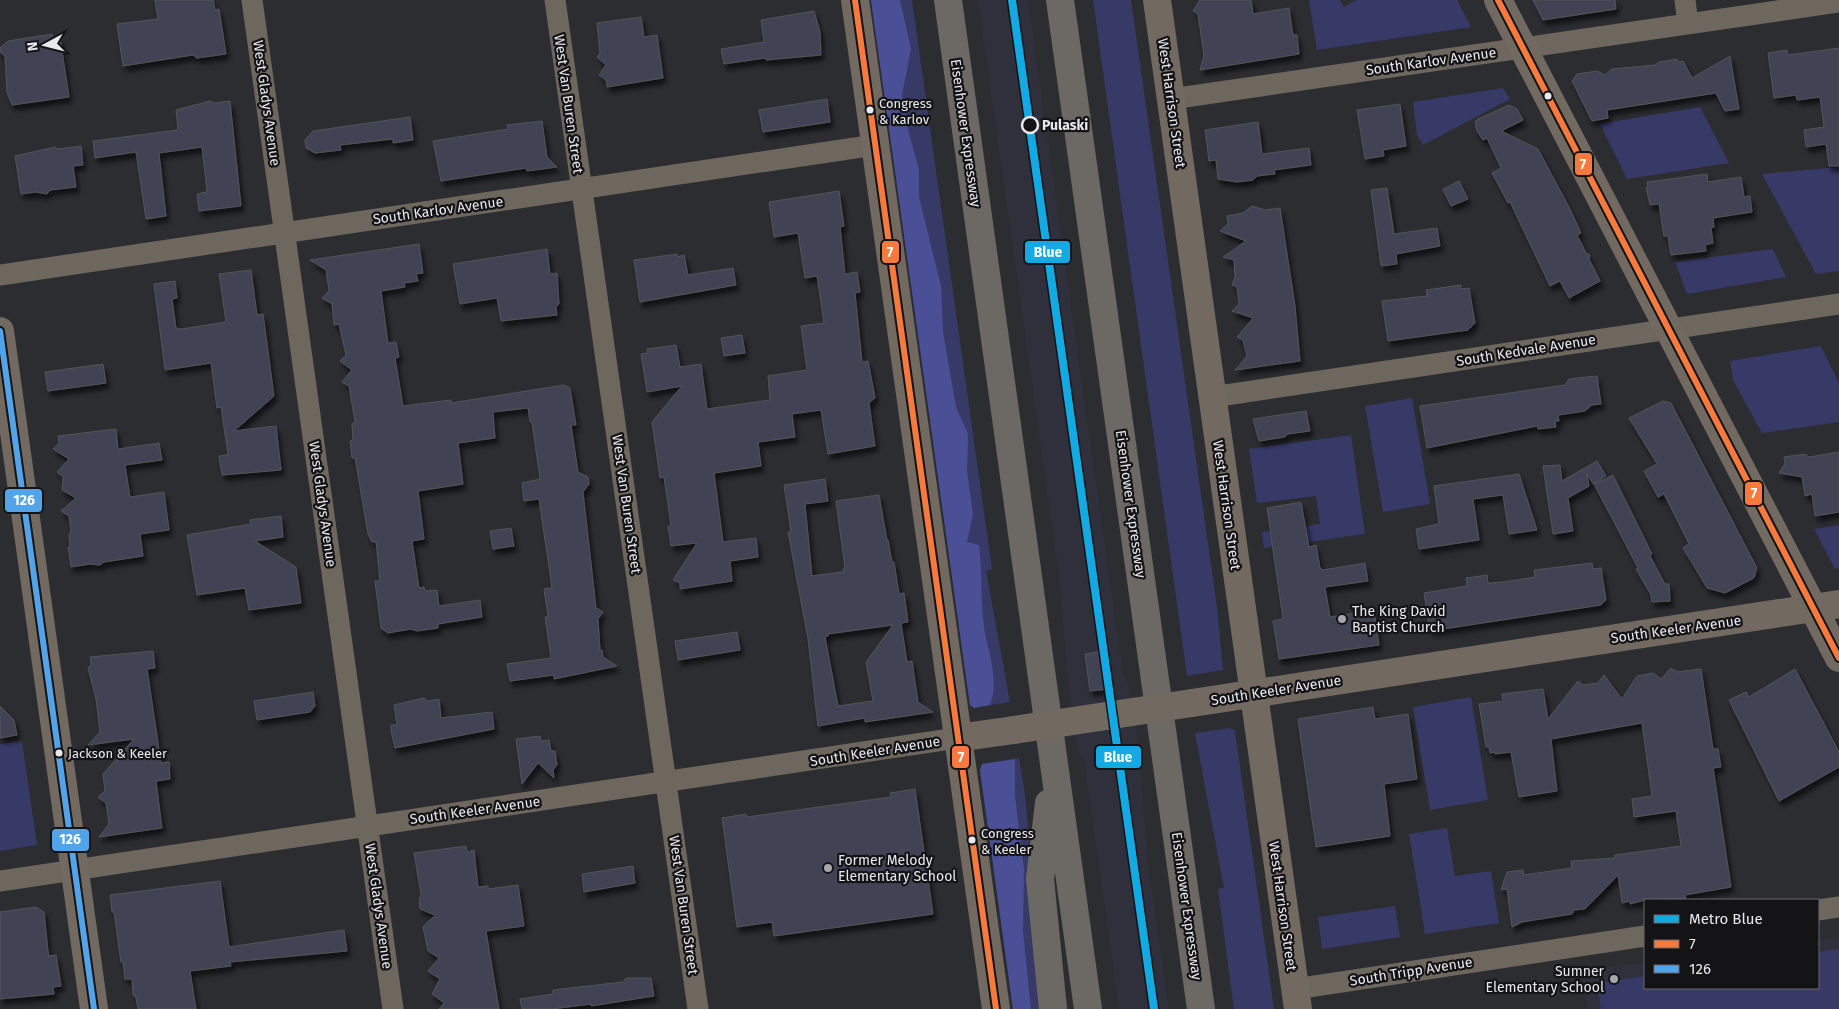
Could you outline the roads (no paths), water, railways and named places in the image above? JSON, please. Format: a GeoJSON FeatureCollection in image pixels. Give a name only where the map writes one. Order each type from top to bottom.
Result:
{"type":"FeatureCollection","features":[{"type":"Feature","properties":{"kind":"highway","name":"Eisenhower Expressway"},"geometry":{"type":"LineString","coordinates":[[948,0],[1088,1009]]}},
{"type":"Feature","properties":{"kind":"highway","name":"Eisenhower Expressway"},"geometry":{"type":"LineString","coordinates":[[1060,0],[1201,1009]]}},
{"type":"Feature","properties":{"kind":"highway"},"geometry":{"type":"LineString","coordinates":[[1053,1009],[1040,879],[1054,764]]}},
{"type":"Feature","properties":{"kind":"street","name":"West Gladys Avenue"},"geometry":{"type":"LineString","coordinates":[[252,0],[393,1009]]}},
{"type":"Feature","properties":{"kind":"street","name":"West Van Buren Street"},"geometry":{"type":"LineString","coordinates":[[554,0],[698,1009]]}},
{"type":"Feature","properties":{"kind":"street"},"geometry":{"type":"LineString","coordinates":[[855,0],[996,1009]]}},
{"type":"Feature","properties":{"kind":"street","name":"West Harrison Street"},"geometry":{"type":"LineString","coordinates":[[1157,0],[1296,999]]}},
{"type":"Feature","properties":{"kind":"street"},"geometry":{"type":"LineString","coordinates":[[1498,0],[1670,329],[1826,606],[1839,658]]}},
{"type":"Feature","properties":{"kind":"street"},"geometry":{"type":"LineString","coordinates":[[1685,0],[1688,24]]}},
{"type":"Feature","properties":{"kind":"street","name":"South Karlov Avenue"},"geometry":{"type":"LineString","coordinates":[[1171,99],[1839,2]]}},
{"type":"Feature","properties":{"kind":"street","name":"South Karlov Avenue"},"geometry":{"type":"LineString","coordinates":[[0,275],[875,145]]}},
{"type":"Feature","properties":{"kind":"street","name":"South Kedvale Avenue"},"geometry":{"type":"LineString","coordinates":[[1212,397],[1839,304]]}},
{"type":"Feature","properties":{"kind":"street"},"geometry":{"type":"LineString","coordinates":[[0,331],[94,1009]]}},
{"type":"Feature","properties":{"kind":"street","name":"South Keeler Avenue"},"geometry":{"type":"LineString","coordinates":[[0,881],[1254,694],[1826,606]]}},
{"type":"Feature","properties":{"kind":"street"},"geometry":{"type":"LineString","coordinates":[[1819,910],[1839,907]]}},
{"type":"Feature","properties":{"kind":"street","name":"South Tripp Avenue"},"geometry":{"type":"LineString","coordinates":[[1296,999],[1644,936]]}},
{"type":"Feature","properties":{"kind":"metro line","name":"Blue"},"geometry":{"type":"LineString","coordinates":[[1012,0],[1154,1009]]}},
{"type":"Feature","properties":{"kind":"place","name":"Congress & Karlov"},"geometry":{"type":"Point","coordinates":[870,110]}},
{"type":"Feature","properties":{"kind":"place","name":"Pulaski"},"geometry":{"type":"Point","coordinates":[1030,125]}},
{"type":"Feature","properties":{"kind":"place","name":"The King David Baptist Church"},"geometry":{"type":"Point","coordinates":[1342,619]}},
{"type":"Feature","properties":{"kind":"place","name":"Jackson & Keeler"},"geometry":{"type":"Point","coordinates":[59,753]}},
{"type":"Feature","properties":{"kind":"place","name":"Congress & Keeler"},"geometry":{"type":"Point","coordinates":[972,840]}},
{"type":"Feature","properties":{"kind":"place","name":"Former Melody Elementary School"},"geometry":{"type":"Point","coordinates":[828,868]}},
{"type":"Feature","properties":{"kind":"place","name":"Sumner Elementary School"},"geometry":{"type":"Point","coordinates":[1614,979]}}]}
